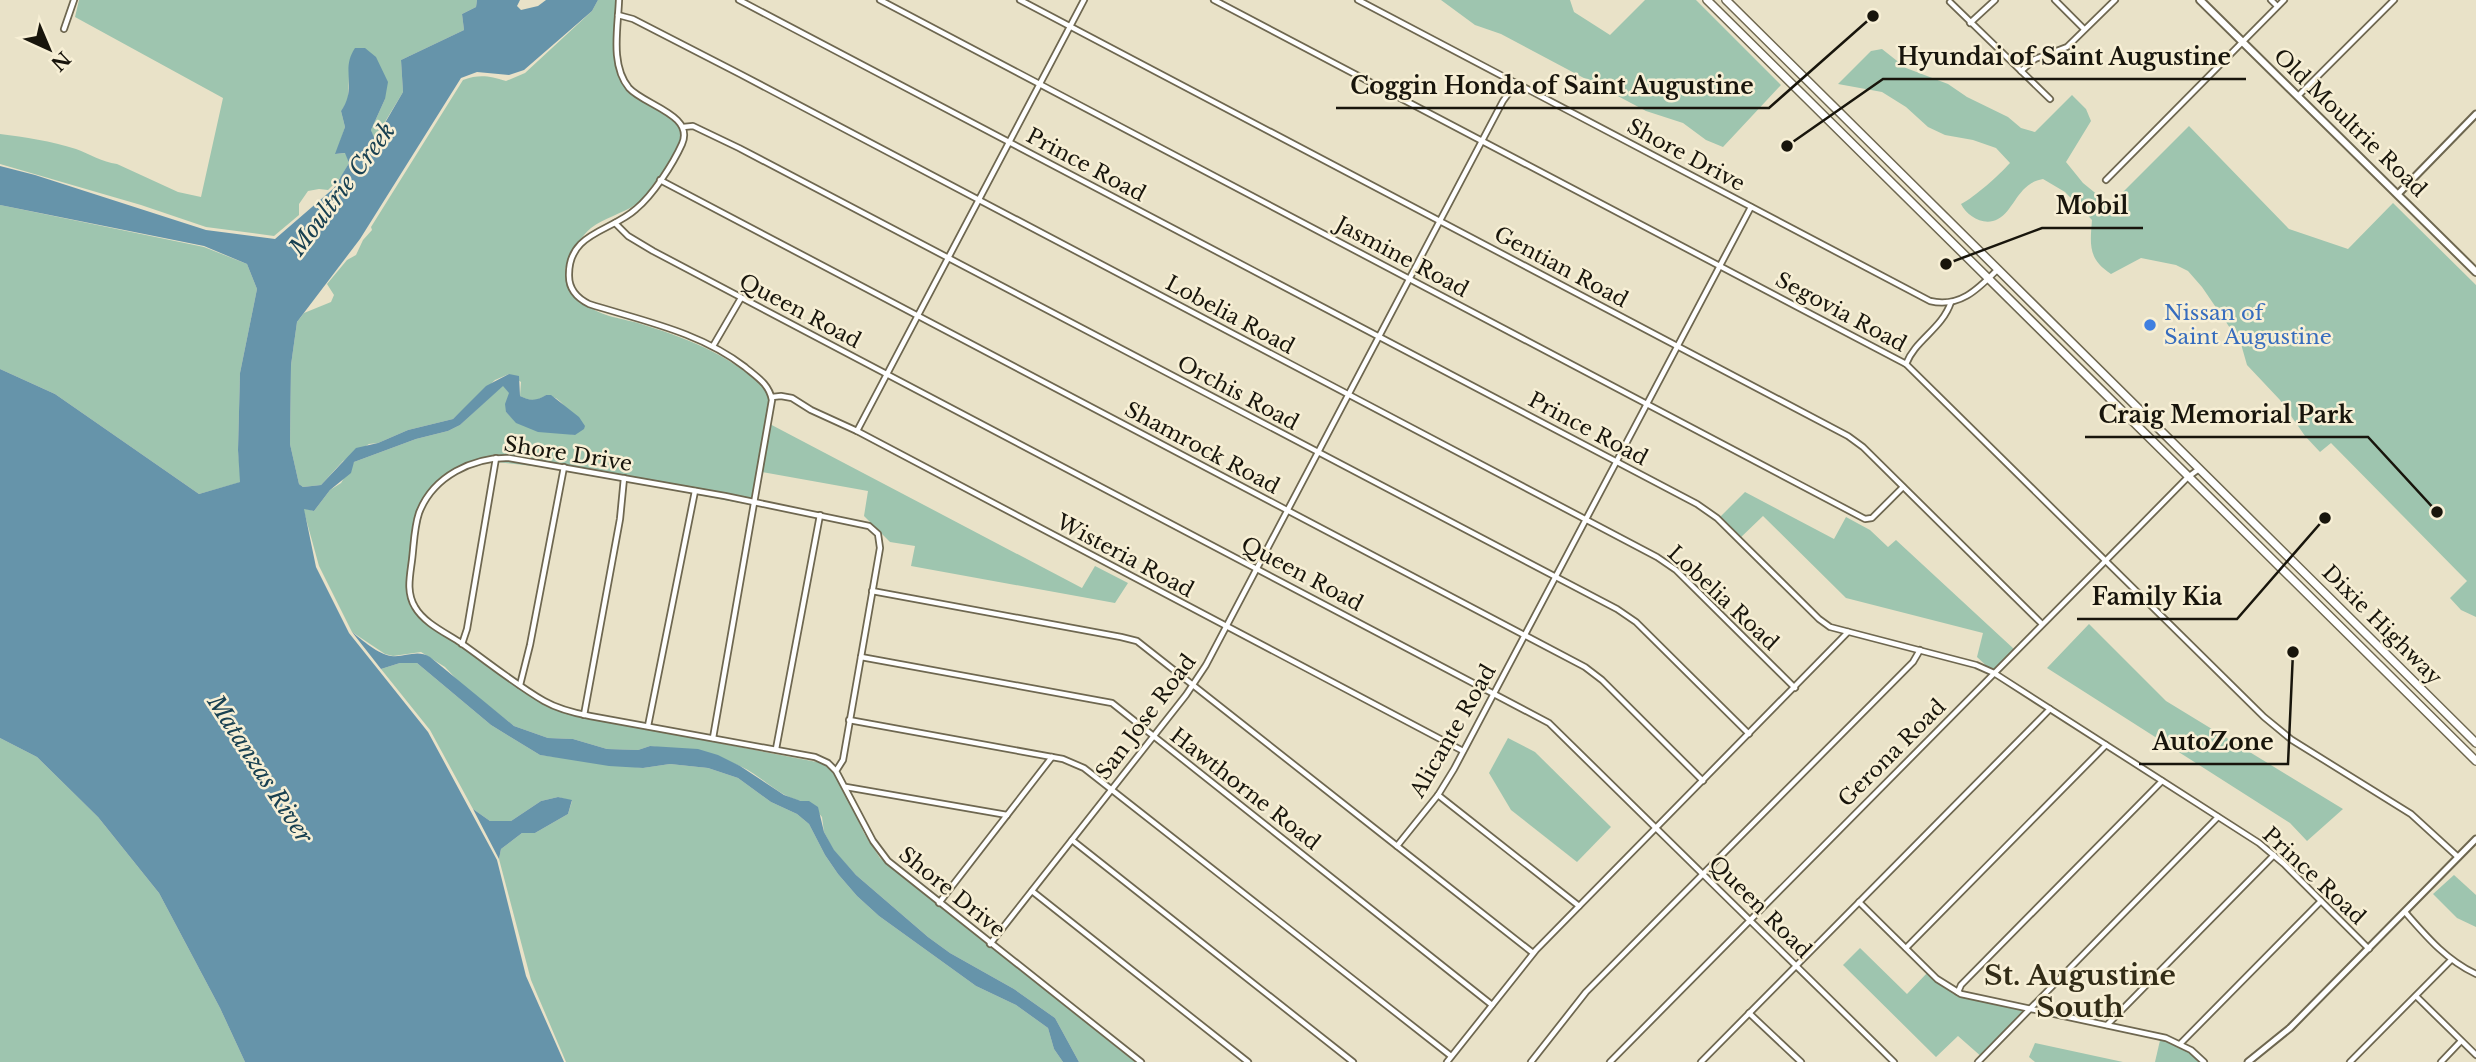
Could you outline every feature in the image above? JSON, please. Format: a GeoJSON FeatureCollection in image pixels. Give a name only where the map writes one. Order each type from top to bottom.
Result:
{"type":"FeatureCollection","features":[{"type":"Feature","properties":{"kind":"main road","name":"Dixie Highway"},"geometry":{"type":"LineString","coordinates":[[1707,0],[2476,761]]}},
{"type":"Feature","properties":{"kind":"main road","name":"Dixie Highway"},"geometry":{"type":"LineString","coordinates":[[1726,0],[2476,743]]}},
{"type":"Feature","properties":{"kind":"main road","name":"Old Moultrie Road"},"geometry":{"type":"LineString","coordinates":[[2200,0],[2476,272]]}},
{"type":"Feature","properties":{"kind":"main road"},"geometry":{"type":"LineString","coordinates":[[1726,18],[1735,8]]}},
{"type":"Feature","properties":{"kind":"main road"},"geometry":{"type":"LineString","coordinates":[[1842,134],[1851,124]]}},
{"type":"Feature","properties":{"kind":"main road"},"geometry":{"type":"LineString","coordinates":[[2092,380],[2101,372]]}},
{"type":"Feature","properties":{"kind":"main road"},"geometry":{"type":"LineString","coordinates":[[2344,631],[2353,621]]}},
{"type":"Feature","properties":{"kind":"street"},"geometry":{"type":"LineString","coordinates":[[64,29],[74,0]]}},
{"type":"Feature","properties":{"kind":"street"},"geometry":{"type":"LineString","coordinates":[[619,0],[618,65],[623,79],[636,94],[676,118],[683,127],[682,144],[660,180],[637,209],[615,223],[591,233],[575,251],[568,277],[574,294],[589,304],[689,335],[713,346],[761,379],[772,397],[713,738]]}},
{"type":"Feature","properties":{"kind":"street","name":"Prince Road"},"geometry":{"type":"LineString","coordinates":[[739,0],[1708,511],[1830,627],[1976,665],[1994,673],[2274,855],[2369,948]]}},
{"type":"Feature","properties":{"kind":"street","name":"Jasmine Road"},"geometry":{"type":"LineString","coordinates":[[880,0],[1865,519],[1872,518],[1903,486]]}},
{"type":"Feature","properties":{"kind":"street","name":"Gentian Road"},"geometry":{"type":"LineString","coordinates":[[1020,0],[1848,436],[1863,447],[2042,624]]}},
{"type":"Feature","properties":{"kind":"street"},"geometry":{"type":"LineString","coordinates":[[857,430],[1084,0]]}},
{"type":"Feature","properties":{"kind":"street","name":"Segovia Road"},"geometry":{"type":"LineString","coordinates":[[1214,0],[1906,364],[2278,729],[2411,814],[2458,857]]}},
{"type":"Feature","properties":{"kind":"street","name":"Shore Drive"},"geometry":{"type":"LineString","coordinates":[[1358,0],[1923,298],[1951,302]]}},
{"type":"Feature","properties":{"kind":"street"},"geometry":{"type":"LineString","coordinates":[[1970,23],[1996,0]]}},
{"type":"Feature","properties":{"kind":"street"},"geometry":{"type":"LineString","coordinates":[[2055,0],[2085,29]]}},
{"type":"Feature","properties":{"kind":"street"},"geometry":{"type":"LineString","coordinates":[[2021,71],[2035,59],[2067,47],[2115,0]]}},
{"type":"Feature","properties":{"kind":"street"},"geometry":{"type":"LineString","coordinates":[[2271,0],[2277,6]]}},
{"type":"Feature","properties":{"kind":"street"},"geometry":{"type":"LineString","coordinates":[[2106,180],[2284,0]]}},
{"type":"Feature","properties":{"kind":"street"},"geometry":{"type":"LineString","coordinates":[[2297,97],[2393,0]]}},
{"type":"Feature","properties":{"kind":"street"},"geometry":{"type":"LineString","coordinates":[[1950,2],[2050,99]]}},
{"type":"Feature","properties":{"kind":"street","name":"Lobelia Road"},"geometry":{"type":"LineString","coordinates":[[618,15],[633,19],[1657,557],[1676,570],[1795,688]]}},
{"type":"Feature","properties":{"kind":"street","name":"San Jose Road"},"geometry":{"type":"LineString","coordinates":[[990,944],[1194,685],[1258,569],[1503,101],[1516,83]]}},
{"type":"Feature","properties":{"kind":"street"},"geometry":{"type":"LineString","coordinates":[[2399,194],[2476,114]]}},
{"type":"Feature","properties":{"kind":"street","name":"Orchis Road"},"geometry":{"type":"LineString","coordinates":[[683,127],[693,126],[718,138],[1617,609],[1636,622],[1749,734]]}},
{"type":"Feature","properties":{"kind":"street","name":"Shamrock Road"},"geometry":{"type":"LineString","coordinates":[[660,180],[1585,667],[1602,680],[1703,781]]}},
{"type":"Feature","properties":{"kind":"street","name":"Alicante Road"},"geometry":{"type":"LineString","coordinates":[[1397,846],[1438,795],[1463,751],[1751,207]]}},
{"type":"Feature","properties":{"kind":"street","name":"Queen Road"},"geometry":{"type":"LineString","coordinates":[[615,223],[628,236],[741,298],[1558,729],[1894,1062]]}},
{"type":"Feature","properties":{"kind":"street"},"geometry":{"type":"LineString","coordinates":[[1906,364],[1910,356],[1944,319],[1951,302],[1969,295],[1998,269]]}},
{"type":"Feature","properties":{"kind":"street"},"geometry":{"type":"LineString","coordinates":[[713,346],[741,298]]}},
{"type":"Feature","properties":{"kind":"street","name":"Wisteria Road"},"geometry":{"type":"LineString","coordinates":[[772,397],[792,398],[811,410],[857,430],[1463,751]]}},
{"type":"Feature","properties":{"kind":"street"},"geometry":{"type":"LineString","coordinates":[[462,644],[485,530],[495,458]]}},
{"type":"Feature","properties":{"kind":"street","name":"Shore Drive"},"geometry":{"type":"LineString","coordinates":[[872,592],[880,548],[878,534],[869,526],[564,467],[495,458],[465,466],[441,482],[426,499],[416,527],[409,583],[411,598],[421,615],[545,701],[584,715],[776,749],[815,757],[828,763],[836,771],[880,852],[897,870],[1140,1062]]}},
{"type":"Feature","properties":{"kind":"street"},"geometry":{"type":"LineString","coordinates":[[520,685],[564,467]]}},
{"type":"Feature","properties":{"kind":"street","name":"Gerona Road"},"geometry":{"type":"LineString","coordinates":[[1612,1062],[1749,919],[2188,477],[2199,469]]}},
{"type":"Feature","properties":{"kind":"street"},"geometry":{"type":"LineString","coordinates":[[584,715],[620,519],[624,478]]}},
{"type":"Feature","properties":{"kind":"street"},"geometry":{"type":"LineString","coordinates":[[648,726],[695,491]]}},
{"type":"Feature","properties":{"kind":"street"},"geometry":{"type":"LineString","coordinates":[[776,749],[820,515]]}},
{"type":"Feature","properties":{"kind":"street"},"geometry":{"type":"LineString","coordinates":[[836,771],[843,760],[872,592],[1121,636],[1137,641],[1533,953]]}},
{"type":"Feature","properties":{"kind":"street"},"geometry":{"type":"LineString","coordinates":[[1447,1062],[1533,953],[1849,632]]}},
{"type":"Feature","properties":{"kind":"street"},"geometry":{"type":"LineString","coordinates":[[1531,1062],[1586,992],[1913,662],[1920,650]]}},
{"type":"Feature","properties":{"kind":"street","name":"Hawthorne Road"},"geometry":{"type":"LineString","coordinates":[[861,657],[1107,701],[1492,1005]]}},
{"type":"Feature","properties":{"kind":"street"},"geometry":{"type":"LineString","coordinates":[[1704,1061],[2050,709]]}},
{"type":"Feature","properties":{"kind":"street"},"geometry":{"type":"LineString","coordinates":[[849,720],[1052,757],[1084,768],[1113,788],[1451,1056]]}},
{"type":"Feature","properties":{"kind":"street"},"geometry":{"type":"LineString","coordinates":[[1906,948],[2106,745]]}},
{"type":"Feature","properties":{"kind":"street"},"geometry":{"type":"LineString","coordinates":[[939,904],[1052,757]]}},
{"type":"Feature","properties":{"kind":"street"},"geometry":{"type":"LineString","coordinates":[[1958,992],[1961,985],[2162,781]]}},
{"type":"Feature","properties":{"kind":"street"},"geometry":{"type":"LineString","coordinates":[[845,787],[1007,815]]}},
{"type":"Feature","properties":{"kind":"street"},"geometry":{"type":"LineString","coordinates":[[1438,795],[1578,906]]}},
{"type":"Feature","properties":{"kind":"street"},"geometry":{"type":"LineString","coordinates":[[1983,1061],[2030,1009],[2218,817]]}},
{"type":"Feature","properties":{"kind":"street"},"geometry":{"type":"LineString","coordinates":[[2248,1062],[2290,1028],[2476,839]]}},
{"type":"Feature","properties":{"kind":"street"},"geometry":{"type":"LineString","coordinates":[[1072,840],[1353,1062]]}},
{"type":"Feature","properties":{"kind":"street"},"geometry":{"type":"LineString","coordinates":[[2107,1025],[2274,855]]}},
{"type":"Feature","properties":{"kind":"street"},"geometry":{"type":"LineString","coordinates":[[1031,891],[1248,1062]]}},
{"type":"Feature","properties":{"kind":"street"},"geometry":{"type":"LineString","coordinates":[[2181,1043],[2320,901]]}},
{"type":"Feature","properties":{"kind":"street"},"geometry":{"type":"LineString","coordinates":[[1859,902],[1943,985],[1958,992],[2166,1038],[2181,1043],[2204,1062]]}},
{"type":"Feature","properties":{"kind":"street"},"geometry":{"type":"LineString","coordinates":[[2405,912],[2451,960],[2476,974]]}},
{"type":"Feature","properties":{"kind":"street"},"geometry":{"type":"LineString","coordinates":[[2350,1062],[2451,960]]}},
{"type":"Feature","properties":{"kind":"street"},"geometry":{"type":"LineString","coordinates":[[2416,996],[2476,1055]]}},
{"type":"Feature","properties":{"kind":"street"},"geometry":{"type":"LineString","coordinates":[[1749,1013],[1801,1062]]}},
{"type":"Feature","properties":{"kind":"street"},"geometry":{"type":"LineString","coordinates":[[2441,1062],[2461,1041]]}},
{"type":"Feature","properties":{"kind":"green space"},"geometry":{"type":"Polygon","coordinates":[[[79,0],[477,0],[476,7],[462,14],[464,30],[401,60],[403,92],[374,140],[371,130],[385,99],[349,76],[348,101],[341,111],[345,127],[336,154],[346,153],[349,163],[341,177],[328,190],[308,191],[299,204],[299,215],[274,236],[206,227],[0,164],[0,134],[28,138],[76,149],[117,164],[178,192],[201,197],[223,98],[75,17],[79,0]]]}},
{"type":"Feature","properties":{"kind":"green space"},"geometry":{"type":"Polygon","coordinates":[[[598,0],[619,0],[617,71],[624,85],[683,127],[684,138],[677,161],[653,191],[635,205],[596,225],[586,232],[579,242],[565,269],[583,302],[602,313],[674,335],[726,359],[757,381],[770,395],[766,422],[1082,588],[1095,566],[1128,583],[1115,603],[911,566],[915,546],[890,542],[864,516],[868,491],[757,471],[751,505],[560,469],[479,460],[450,474],[428,496],[422,513],[407,594],[422,618],[549,705],[573,715],[822,763],[838,776],[864,833],[880,858],[1135,1062],[1079,1062],[1055,1018],[1014,989],[950,953],[856,875],[834,851],[824,832],[822,817],[809,802],[790,798],[742,767],[710,757],[650,746],[638,750],[607,749],[573,739],[548,738],[514,726],[461,684],[445,667],[421,652],[393,656],[385,654],[352,632],[319,566],[303,508],[314,511],[330,490],[341,483],[354,462],[460,425],[503,385],[510,393],[506,412],[513,419],[538,430],[575,435],[566,410],[559,400],[546,395],[533,400],[520,396],[521,382],[509,374],[495,380],[453,419],[408,430],[369,444],[343,461],[321,485],[303,487],[299,484],[290,444],[291,365],[297,322],[304,313],[331,302],[334,295],[327,284],[347,260],[356,255],[463,80],[485,76],[506,81],[525,73],[592,11],[598,0]]]}},
{"type":"Feature","properties":{"kind":"green space"},"geometry":{"type":"Polygon","coordinates":[[[1441,0],[1570,0],[1574,12],[1610,35],[1645,0],[1696,0],[1781,85],[1723,147],[1706,140],[1683,123],[1646,111],[1501,34],[1475,25],[1441,0]]]}},
{"type":"Feature","properties":{"kind":"green space"},"geometry":{"type":"Polygon","coordinates":[[[1882,49],[1906,68],[1948,84],[1967,97],[2008,117],[2021,128],[2035,132],[2072,95],[2086,109],[2091,121],[2066,162],[2083,183],[2110,205],[2189,126],[2289,229],[2348,249],[2393,203],[2476,285],[2476,617],[2461,610],[2450,598],[2467,581],[2331,443],[2320,452],[2305,436],[2280,400],[2247,365],[2241,344],[2188,271],[2176,265],[2141,258],[2111,274],[2094,257],[2092,220],[2065,192],[2043,179],[2022,191],[1998,219],[1987,222],[1967,213],[1961,204],[1987,185],[2010,163],[1996,148],[1945,135],[1928,127],[1906,107],[1882,92],[1838,84],[1871,51],[1882,49]]]}},
{"type":"Feature","properties":{"kind":"green space"},"geometry":{"type":"Polygon","coordinates":[[[0,205],[204,247],[247,264],[257,289],[240,373],[238,450],[241,482],[199,494],[55,394],[0,369],[0,205]]]}},
{"type":"Feature","properties":{"kind":"green space"},"geometry":{"type":"Polygon","coordinates":[[[1745,492],[1834,539],[1846,517],[1870,530],[1888,547],[1896,540],[2015,650],[1994,673],[1977,657],[1983,633],[1846,598],[1763,516],[1738,540],[1718,519],[1745,492]]]}},
{"type":"Feature","properties":{"kind":"green space"},"geometry":{"type":"Polygon","coordinates":[[[2089,624],[2166,701],[2343,809],[2307,841],[2290,823],[2047,668],[2089,624]]]}},
{"type":"Feature","properties":{"kind":"green space"},"geometry":{"type":"Polygon","coordinates":[[[400,663],[417,663],[491,725],[540,755],[643,768],[670,764],[708,768],[738,778],[771,802],[797,814],[809,824],[838,874],[879,916],[976,986],[1016,1005],[1048,1028],[1054,1049],[1063,1062],[566,1062],[531,980],[499,859],[501,849],[522,833],[535,833],[568,814],[572,801],[558,797],[541,801],[511,821],[490,821],[473,809],[430,730],[381,669],[400,663]]]}},
{"type":"Feature","properties":{"kind":"green space"},"geometry":{"type":"Polygon","coordinates":[[[0,738],[37,757],[98,817],[159,893],[220,1008],[245,1062],[0,1062],[0,738]]]}},
{"type":"Feature","properties":{"kind":"green space"},"geometry":{"type":"Polygon","coordinates":[[[1508,738],[1535,752],[1611,827],[1577,862],[1511,810],[1489,773],[1508,738]]]}},
{"type":"Feature","properties":{"kind":"green space"},"geometry":{"type":"Polygon","coordinates":[[[2454,875],[2476,895],[2476,927],[2457,918],[2433,894],[2454,875]]]}},
{"type":"Feature","properties":{"kind":"green space"},"geometry":{"type":"Polygon","coordinates":[[[1860,948],[1907,994],[1928,972],[1945,987],[2030,1008],[1983,1058],[1958,1036],[1936,1057],[1843,965],[1860,948]]]}},
{"type":"Feature","properties":{"kind":"green space"},"geometry":{"type":"Polygon","coordinates":[[[2161,1036],[2182,1043],[2202,1062],[2155,1062],[2161,1036]]]}},
{"type":"Feature","properties":{"kind":"green space"},"geometry":{"type":"Polygon","coordinates":[[[2035,1043],[2123,1062],[2035,1062],[2029,1057],[2035,1043]]]}},
{"type":"Feature","properties":{"kind":"water"},"geometry":{"type":"Polygon","coordinates":[[[477,0],[520,0],[517,6],[521,10],[538,6],[546,0],[598,0],[592,11],[524,70],[509,75],[477,72],[461,78],[360,239],[297,322],[291,365],[290,444],[299,484],[303,487],[321,485],[356,448],[378,443],[408,430],[453,419],[486,386],[509,374],[519,376],[520,396],[533,400],[551,395],[579,417],[585,426],[575,435],[538,432],[516,423],[506,412],[505,404],[509,393],[503,386],[460,425],[354,462],[351,473],[330,490],[314,511],[304,509],[316,567],[349,633],[428,732],[497,860],[526,976],[564,1062],[245,1062],[220,1008],[159,893],[98,817],[37,757],[0,738],[0,369],[55,394],[199,494],[240,482],[240,373],[257,289],[247,264],[204,246],[0,205],[0,166],[206,230],[275,239],[334,188],[349,163],[345,153],[335,154],[345,127],[341,111],[348,94],[349,64],[355,48],[365,48],[376,57],[388,82],[385,99],[371,130],[375,140],[403,92],[401,60],[464,30],[462,14],[476,7],[477,0]]]}},
{"type":"Feature","properties":{"kind":"water"},"geometry":{"type":"Polygon","coordinates":[[[352,632],[386,655],[420,654],[430,657],[514,726],[548,738],[573,739],[607,749],[638,750],[650,746],[698,749],[740,766],[784,795],[809,801],[818,807],[824,832],[834,850],[856,875],[950,953],[1014,989],[1055,1018],[1079,1062],[1063,1062],[1054,1049],[1048,1028],[1016,1005],[976,986],[879,916],[838,874],[809,824],[797,814],[771,802],[738,778],[708,768],[670,764],[643,768],[609,766],[540,755],[491,725],[417,663],[400,663],[381,669],[352,632]]]}},
{"type":"Feature","properties":{"kind":"water"},"geometry":{"type":"Polygon","coordinates":[[[558,797],[572,800],[568,814],[535,833],[522,833],[501,849],[499,859],[473,809],[490,821],[511,821],[541,801],[558,797]]]}},
{"type":"Feature","properties":{"kind":"place","name":"Coggin Honda of Saint Augustine"},"geometry":{"type":"Point","coordinates":[1873,16]}},
{"type":"Feature","properties":{"kind":"place","name":"Hyundai of Saint Augustine"},"geometry":{"type":"Point","coordinates":[1787,146]}},
{"type":"Feature","properties":{"kind":"place","name":"Mobil"},"geometry":{"type":"Point","coordinates":[1946,264]}},
{"type":"Feature","properties":{"kind":"place","name":"Nissan of Saint Augustine"},"geometry":{"type":"Point","coordinates":[2150,325]}},
{"type":"Feature","properties":{"kind":"place","name":"Craig Memorial Park"},"geometry":{"type":"Point","coordinates":[2437,512]}},
{"type":"Feature","properties":{"kind":"place","name":"Family Kia"},"geometry":{"type":"Point","coordinates":[2325,518]}},
{"type":"Feature","properties":{"kind":"place","name":"AutoZone"},"geometry":{"type":"Point","coordinates":[2293,652]}},
{"type":"Feature","properties":{"kind":"district","name":"St. Augustine South"},"geometry":{"type":"Point","coordinates":[2080,991]}},
{"type":"Feature","properties":{"kind":"water label","name":"Moultrie Creek"},"geometry":{"type":"Point","coordinates":[342,189]}},
{"type":"Feature","properties":{"kind":"water label","name":"Matanzas River"},"geometry":{"type":"Point","coordinates":[260,769]}}]}
